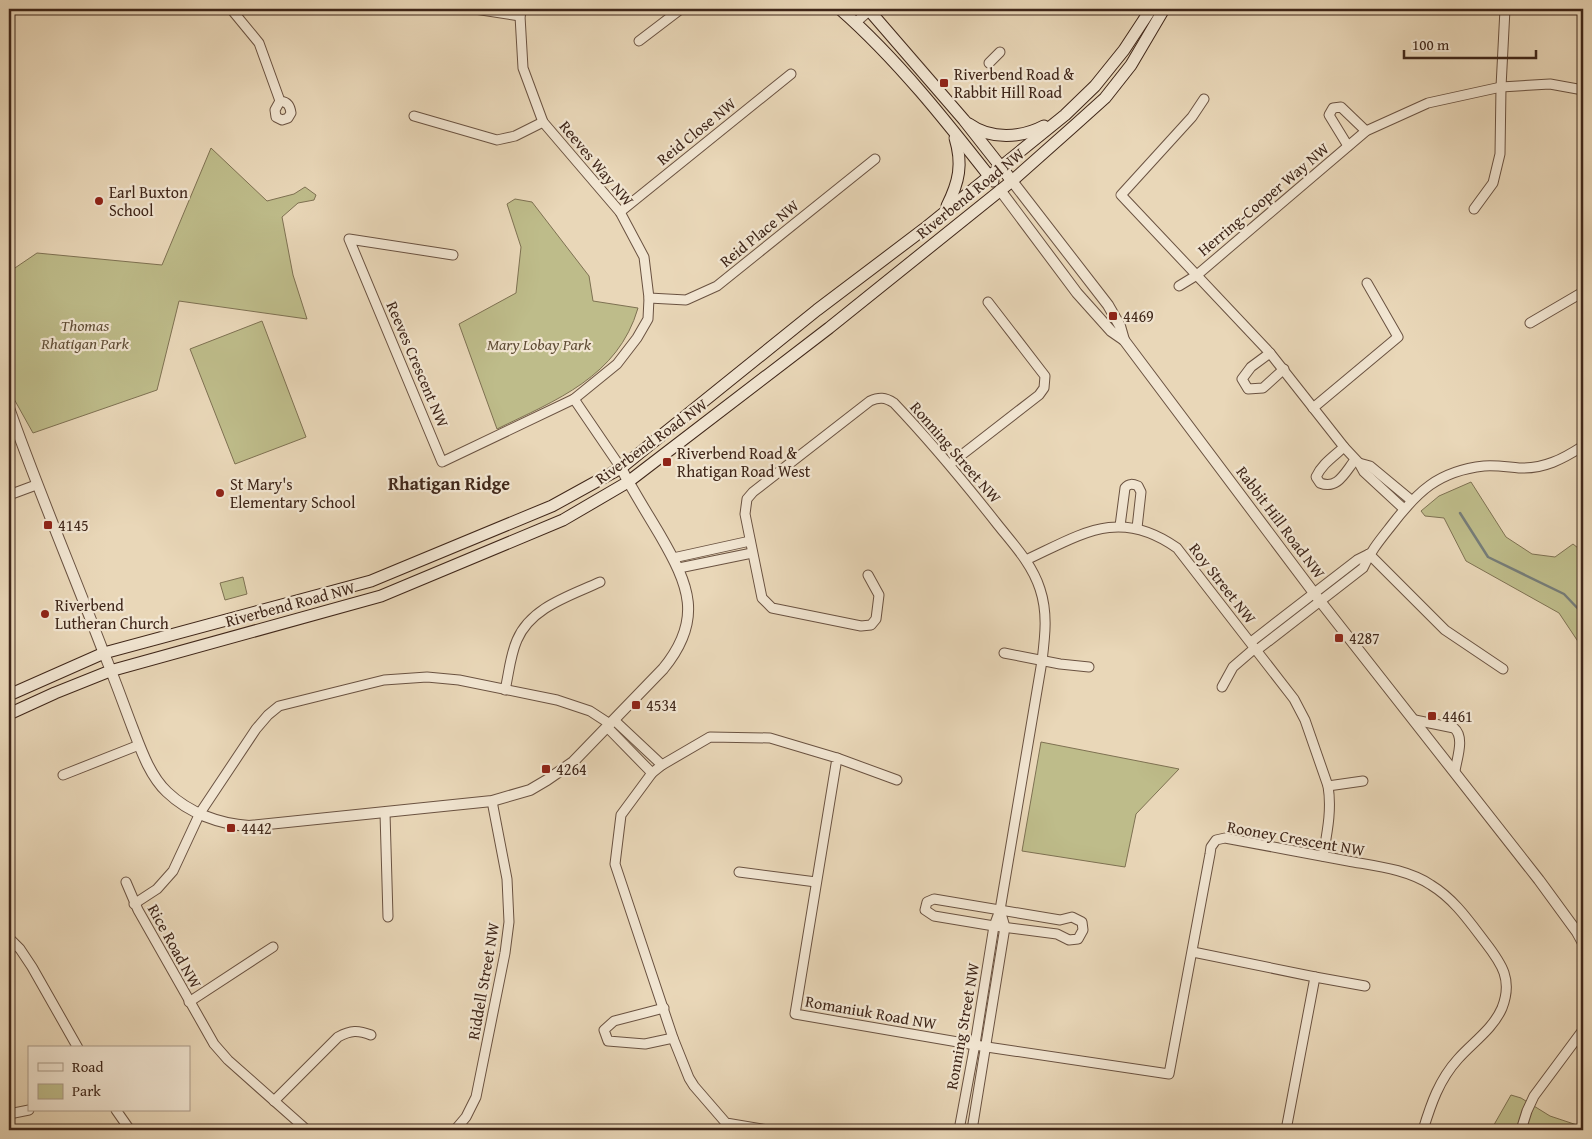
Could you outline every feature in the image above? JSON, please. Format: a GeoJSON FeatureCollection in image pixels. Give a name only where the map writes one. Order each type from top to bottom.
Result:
{"type":"FeatureCollection","features":[{"type":"Feature","properties":{"kind":"main road","name":"Rabbit Hill Road NW"},"geometry":{"type":"LineString","coordinates":[[840,9],[855,22],[907,77],[1000,190]]}},
{"type":"Feature","properties":{"kind":"main road","name":"Rabbit Hill Road NW"},"geometry":{"type":"LineString","coordinates":[[870,9],[964,120],[1012,181]]}},
{"type":"Feature","properties":{"kind":"main road","name":"Riverbend Road NW"},"geometry":{"type":"LineString","coordinates":[[9,695],[104,653],[371,580],[552,506],[620,468],[809,316],[944,212],[1065,115],[1095,86],[1124,50],[1151,9]]}},
{"type":"Feature","properties":{"kind":"main road","name":"Riverbend Road NW"},"geometry":{"type":"LineString","coordinates":[[9,714],[110,671],[381,596],[563,520],[628,482],[829,328],[1012,181],[1105,98],[1131,65],[1164,9]]}},
{"type":"Feature","properties":{"kind":"main road"},"geometry":{"type":"LineString","coordinates":[[964,120],[977,129],[1002,136],[1033,131],[1065,115]]}},
{"type":"Feature","properties":{"kind":"main road"},"geometry":{"type":"LineString","coordinates":[[944,212],[955,191],[961,162],[953,132]]}},
{"type":"Feature","properties":{"kind":"street"},"geometry":{"type":"LineString","coordinates":[[232,9],[260,43],[280,101]]}},
{"type":"Feature","properties":{"kind":"street"},"geometry":{"type":"LineString","coordinates":[[475,9],[521,13]]}},
{"type":"Feature","properties":{"kind":"street"},"geometry":{"type":"LineString","coordinates":[[639,42],[682,9]]}},
{"type":"Feature","properties":{"kind":"street"},"geometry":{"type":"LineString","coordinates":[[855,22],[870,9]]}},
{"type":"Feature","properties":{"kind":"street"},"geometry":{"type":"LineString","coordinates":[[1474,209],[1493,183],[1500,154],[1504,9]]}},
{"type":"Feature","properties":{"kind":"street","name":"Reeves Way NW"},"geometry":{"type":"LineString","coordinates":[[521,13],[523,68],[543,122],[620,212],[644,256],[649,298],[648,319],[637,338],[617,364],[574,399]]}},
{"type":"Feature","properties":{"kind":"street"},"geometry":{"type":"LineString","coordinates":[[989,62],[1000,52]]}},
{"type":"Feature","properties":{"kind":"street","name":"Reid Close NW"},"geometry":{"type":"LineString","coordinates":[[620,212],[790,74]]}},
{"type":"Feature","properties":{"kind":"street","name":"Herring-Cooper Way NW"},"geometry":{"type":"LineString","coordinates":[[1179,286],[1196,275],[1366,132],[1428,103],[1501,87],[1550,84],[1583,90]]}},
{"type":"Feature","properties":{"kind":"street"},"geometry":{"type":"LineString","coordinates":[[1204,99],[1192,117],[1121,195],[1270,353],[1364,472],[1404,509]]}},
{"type":"Feature","properties":{"kind":"street","name":"Herring-Cooper Way NW"},"geometry":{"type":"LineString","coordinates":[[1348,146],[1329,115],[1333,108],[1341,107],[1366,132]]}},
{"type":"Feature","properties":{"kind":"street","name":"Reeves Way NW"},"geometry":{"type":"LineString","coordinates":[[414,116],[497,140],[515,136],[543,122]]}},
{"type":"Feature","properties":{"kind":"street","name":"Reid Place NW"},"geometry":{"type":"LineString","coordinates":[[649,298],[686,300],[717,286],[875,159]]}},
{"type":"Feature","properties":{"kind":"street","name":"Rabbit Hill Road NW"},"geometry":{"type":"LineString","coordinates":[[1012,181],[1108,305],[1120,326],[1124,340]]}},
{"type":"Feature","properties":{"kind":"street","name":"Rabbit Hill Road NW"},"geometry":{"type":"LineString","coordinates":[[1000,190],[1077,293],[1111,331],[1124,340],[1313,592],[1539,880],[1583,943]]}},
{"type":"Feature","properties":{"kind":"street","name":"Reeves Crescent NW"},"geometry":{"type":"LineString","coordinates":[[453,255],[349,240],[442,462],[574,399]]}},
{"type":"Feature","properties":{"kind":"street"},"geometry":{"type":"LineString","coordinates":[[1313,408],[1398,337],[1367,284]]}},
{"type":"Feature","properties":{"kind":"street"},"geometry":{"type":"LineString","coordinates":[[1530,323],[1583,292]]}},
{"type":"Feature","properties":{"kind":"street"},"geometry":{"type":"LineString","coordinates":[[950,464],[1039,395],[1046,384],[1045,376],[988,302]]}},
{"type":"Feature","properties":{"kind":"street"},"geometry":{"type":"LineString","coordinates":[[1270,353],[1251,367],[1242,379],[1248,389],[1263,388],[1284,370]]}},
{"type":"Feature","properties":{"kind":"street","name":"Ronning Street NW"},"geometry":{"type":"LineString","coordinates":[[868,575],[877,588],[880,600],[876,619],[871,625],[861,626],[777,610],[762,598],[752,553],[745,507],[750,494],[862,407],[875,399],[885,398],[894,403],[950,464],[1026,560],[1040,588],[1045,610],[1042,661],[1000,910],[994,926],[975,1044],[958,1130]]}},
{"type":"Feature","properties":{"kind":"street"},"geometry":{"type":"LineString","coordinates":[[9,408],[36,485],[139,745],[152,771],[166,792],[200,814],[224,823],[249,826],[492,801],[530,790],[573,762],[664,669],[675,655],[686,625],[688,600],[679,568],[620,468],[574,399]]}},
{"type":"Feature","properties":{"kind":"street"},"geometry":{"type":"LineString","coordinates":[[1254,647],[1320,601],[1362,568],[1369,554],[1411,500],[1436,481],[1457,472],[1488,466],[1538,467],[1558,461],[1583,446]]}},
{"type":"Feature","properties":{"kind":"street"},"geometry":{"type":"LineString","coordinates":[[1344,448],[1324,464],[1319,471],[1316,477],[1320,483],[1326,486],[1340,480],[1357,461]]}},
{"type":"Feature","properties":{"kind":"street"},"geometry":{"type":"LineString","coordinates":[[1357,461],[1370,466],[1411,500]]}},
{"type":"Feature","properties":{"kind":"street"},"geometry":{"type":"LineString","coordinates":[[1120,526],[1125,488],[1127,485],[1134,484],[1138,486],[1141,492],[1137,528]]}},
{"type":"Feature","properties":{"kind":"street"},"geometry":{"type":"LineString","coordinates":[[9,495],[36,485]]}},
{"type":"Feature","properties":{"kind":"street","name":"Roy Street NW"},"geometry":{"type":"LineString","coordinates":[[1026,560],[1087,532],[1120,526],[1137,528],[1158,536],[1180,552],[1300,710],[1330,796],[1329,819],[1323,856]]}},
{"type":"Feature","properties":{"kind":"street"},"geometry":{"type":"LineString","coordinates":[[673,558],[750,541]]}},
{"type":"Feature","properties":{"kind":"street"},"geometry":{"type":"LineString","coordinates":[[679,568],[752,553]]}},
{"type":"Feature","properties":{"kind":"street"},"geometry":{"type":"LineString","coordinates":[[1254,647],[1313,592],[1357,560],[1369,554]]}},
{"type":"Feature","properties":{"kind":"street"},"geometry":{"type":"LineString","coordinates":[[1369,554],[1445,630],[1503,669]]}},
{"type":"Feature","properties":{"kind":"street"},"geometry":{"type":"LineString","coordinates":[[506,690],[516,642],[529,621],[549,606],[600,582]]}},
{"type":"Feature","properties":{"kind":"street","name":"Roy Street NW"},"geometry":{"type":"LineString","coordinates":[[1222,687],[1233,667],[1254,647]]}},
{"type":"Feature","properties":{"kind":"street"},"geometry":{"type":"LineString","coordinates":[[1004,653],[1042,661],[1089,667]]}},
{"type":"Feature","properties":{"kind":"street","name":"Rice Road NW"},"geometry":{"type":"LineString","coordinates":[[134,904],[157,889],[173,871],[200,814],[256,729],[279,706],[366,684],[404,678],[443,678],[568,703],[590,711],[611,724]]}},
{"type":"Feature","properties":{"kind":"street"},"geometry":{"type":"LineString","coordinates":[[1415,720],[1454,728],[1459,732],[1460,738],[1455,771]]}},
{"type":"Feature","properties":{"kind":"street"},"geometry":{"type":"LineString","coordinates":[[611,724],[662,765]]}},
{"type":"Feature","properties":{"kind":"street"},"geometry":{"type":"LineString","coordinates":[[611,724],[652,773]]}},
{"type":"Feature","properties":{"kind":"street"},"geometry":{"type":"LineString","coordinates":[[768,1130],[723,1126],[694,1086],[673,1038],[615,864],[621,815],[652,773],[662,765],[710,737],[770,738],[837,758],[897,780]]}},
{"type":"Feature","properties":{"kind":"street"},"geometry":{"type":"LineString","coordinates":[[63,775],[139,745]]}},
{"type":"Feature","properties":{"kind":"street","name":"Romaniuk Road NW"},"geometry":{"type":"LineString","coordinates":[[837,758],[795,1014],[987,1047]]}},
{"type":"Feature","properties":{"kind":"street"},"geometry":{"type":"LineString","coordinates":[[1328,786],[1363,781]]}},
{"type":"Feature","properties":{"kind":"street","name":"Riddell Street NW"},"geometry":{"type":"LineString","coordinates":[[455,1130],[466,1117],[476,1097],[507,938],[508,880],[492,801]]}},
{"type":"Feature","properties":{"kind":"street"},"geometry":{"type":"LineString","coordinates":[[385,813],[388,917]]}},
{"type":"Feature","properties":{"kind":"street","name":"Rooney Crescent NW"},"geometry":{"type":"LineString","coordinates":[[987,1047],[1169,1074],[1211,847],[1216,840],[1225,838],[1323,856],[1391,870],[1429,883],[1440,890],[1461,911],[1502,966],[1506,981],[1502,1008],[1490,1027],[1459,1058],[1442,1080],[1430,1107],[1424,1130]]}},
{"type":"Feature","properties":{"kind":"street"},"geometry":{"type":"LineString","coordinates":[[739,872],[816,882]]}},
{"type":"Feature","properties":{"kind":"street","name":"Rice Road NW"},"geometry":{"type":"LineString","coordinates":[[126,882],[134,904],[208,1036],[221,1052],[306,1130]]}},
{"type":"Feature","properties":{"kind":"street"},"geometry":{"type":"LineString","coordinates":[[934,899],[1000,910],[1060,920],[1072,917],[1082,922],[1084,930],[1078,939],[1069,940],[1057,934],[934,916],[925,910],[926,902],[934,899]]}},
{"type":"Feature","properties":{"kind":"street","name":"Ronning Street NW"},"geometry":{"type":"LineString","coordinates":[[972,1130],[1005,927],[1000,910]]}},
{"type":"Feature","properties":{"kind":"street"},"geometry":{"type":"LineString","coordinates":[[9,938],[26,958],[77,1046]]}},
{"type":"Feature","properties":{"kind":"street","name":"Rice Road NW"},"geometry":{"type":"LineString","coordinates":[[190,1002],[273,946]]}},
{"type":"Feature","properties":{"kind":"street"},"geometry":{"type":"LineString","coordinates":[[1193,952],[1365,986]]}},
{"type":"Feature","properties":{"kind":"street"},"geometry":{"type":"LineString","coordinates":[[1286,1130],[1316,977]]}},
{"type":"Feature","properties":{"kind":"street"},"geometry":{"type":"LineString","coordinates":[[664,1008],[614,1021],[604,1030],[608,1041],[645,1044],[673,1038]]}},
{"type":"Feature","properties":{"kind":"street"},"geometry":{"type":"LineString","coordinates":[[274,1101],[338,1037],[355,1030],[371,1035]]}},
{"type":"Feature","properties":{"kind":"street"},"geometry":{"type":"LineString","coordinates":[[1521,1130],[1534,1096],[1583,1030]]}},
{"type":"Feature","properties":{"kind":"street"},"geometry":{"type":"LineString","coordinates":[[9,1114],[28,1110]]}},
{"type":"Feature","properties":{"kind":"street"},"geometry":{"type":"LineString","coordinates":[[117,1112],[130,1130]]}},
{"type":"Feature","properties":{"kind":"street"},"geometry":{"type":"LineString","coordinates":[[535,1130],[540,1130]]}},
{"type":"Feature","properties":{"kind":"green space","name":"Thomas Rhatigan Park"},"geometry":{"type":"Polygon","coordinates":[[[211,148],[267,201],[294,194],[305,187],[316,195],[314,200],[298,203],[282,217],[293,275],[307,319],[179,301],[157,390],[33,433],[9,390],[9,272],[37,253],[162,265],[211,148]]]}},
{"type":"Feature","properties":{"kind":"green space","name":"Mary Lobay Park"},"geometry":{"type":"Polygon","coordinates":[[[515,199],[532,202],[589,276],[593,301],[638,308],[629,332],[616,352],[600,369],[562,396],[497,429],[459,324],[516,293],[521,247],[507,204],[515,199]]]}},
{"type":"Feature","properties":{"kind":"green space"},"geometry":{"type":"Polygon","coordinates":[[[262,321],[306,437],[235,464],[190,349],[262,321]]]}},
{"type":"Feature","properties":{"kind":"green space"},"geometry":{"type":"Polygon","coordinates":[[[1471,482],[1506,537],[1532,554],[1555,557],[1573,544],[1583,552],[1583,649],[1559,613],[1466,561],[1444,518],[1425,516],[1421,511],[1439,496],[1471,482]]]}},
{"type":"Feature","properties":{"kind":"green space"},"geometry":{"type":"Polygon","coordinates":[[[243,577],[247,594],[225,600],[220,583],[243,577]]]}},
{"type":"Feature","properties":{"kind":"green space"},"geometry":{"type":"Polygon","coordinates":[[[1041,742],[1179,769],[1136,814],[1125,867],[1022,851],[1041,742]]]}},
{"type":"Feature","properties":{"kind":"green space"},"geometry":{"type":"Polygon","coordinates":[[[1511,1095],[1521,1098],[1550,1116],[1583,1127],[1583,1130],[1491,1130],[1511,1095]]]}},
{"type":"Feature","properties":{"kind":"waterway"},"geometry":{"type":"LineString","coordinates":[[1460,513],[1488,557],[1564,594],[1583,614]]}},
{"type":"Feature","properties":{"kind":"place","name":"Riverbend Road & Rabbit Hill Road"},"geometry":{"type":"Point","coordinates":[944,83]}},
{"type":"Feature","properties":{"kind":"place","name":"Earl Buxton School"},"geometry":{"type":"Point","coordinates":[99,201]}},
{"type":"Feature","properties":{"kind":"place","name":"4469"},"geometry":{"type":"Point","coordinates":[1113,316]}},
{"type":"Feature","properties":{"kind":"place","name":"Riverbend Road & Rhatigan Road West"},"geometry":{"type":"Point","coordinates":[667,462]}},
{"type":"Feature","properties":{"kind":"place","name":"St Mary's Elementary School"},"geometry":{"type":"Point","coordinates":[220,493]}},
{"type":"Feature","properties":{"kind":"place","name":"4145"},"geometry":{"type":"Point","coordinates":[48,525]}},
{"type":"Feature","properties":{"kind":"place","name":"Riverbend Lutheran Church"},"geometry":{"type":"Point","coordinates":[45,614]}},
{"type":"Feature","properties":{"kind":"place","name":"4287"},"geometry":{"type":"Point","coordinates":[1339,638]}},
{"type":"Feature","properties":{"kind":"place","name":"4534"},"geometry":{"type":"Point","coordinates":[636,705]}},
{"type":"Feature","properties":{"kind":"place","name":"4461"},"geometry":{"type":"Point","coordinates":[1432,716]}},
{"type":"Feature","properties":{"kind":"place","name":"4264"},"geometry":{"type":"Point","coordinates":[546,769]}},
{"type":"Feature","properties":{"kind":"place","name":"4442"},"geometry":{"type":"Point","coordinates":[231,828]}},
{"type":"Feature","properties":{"kind":"district","name":"Rhatigan Ridge"},"geometry":{"type":"Point","coordinates":[449,483]}}]}
